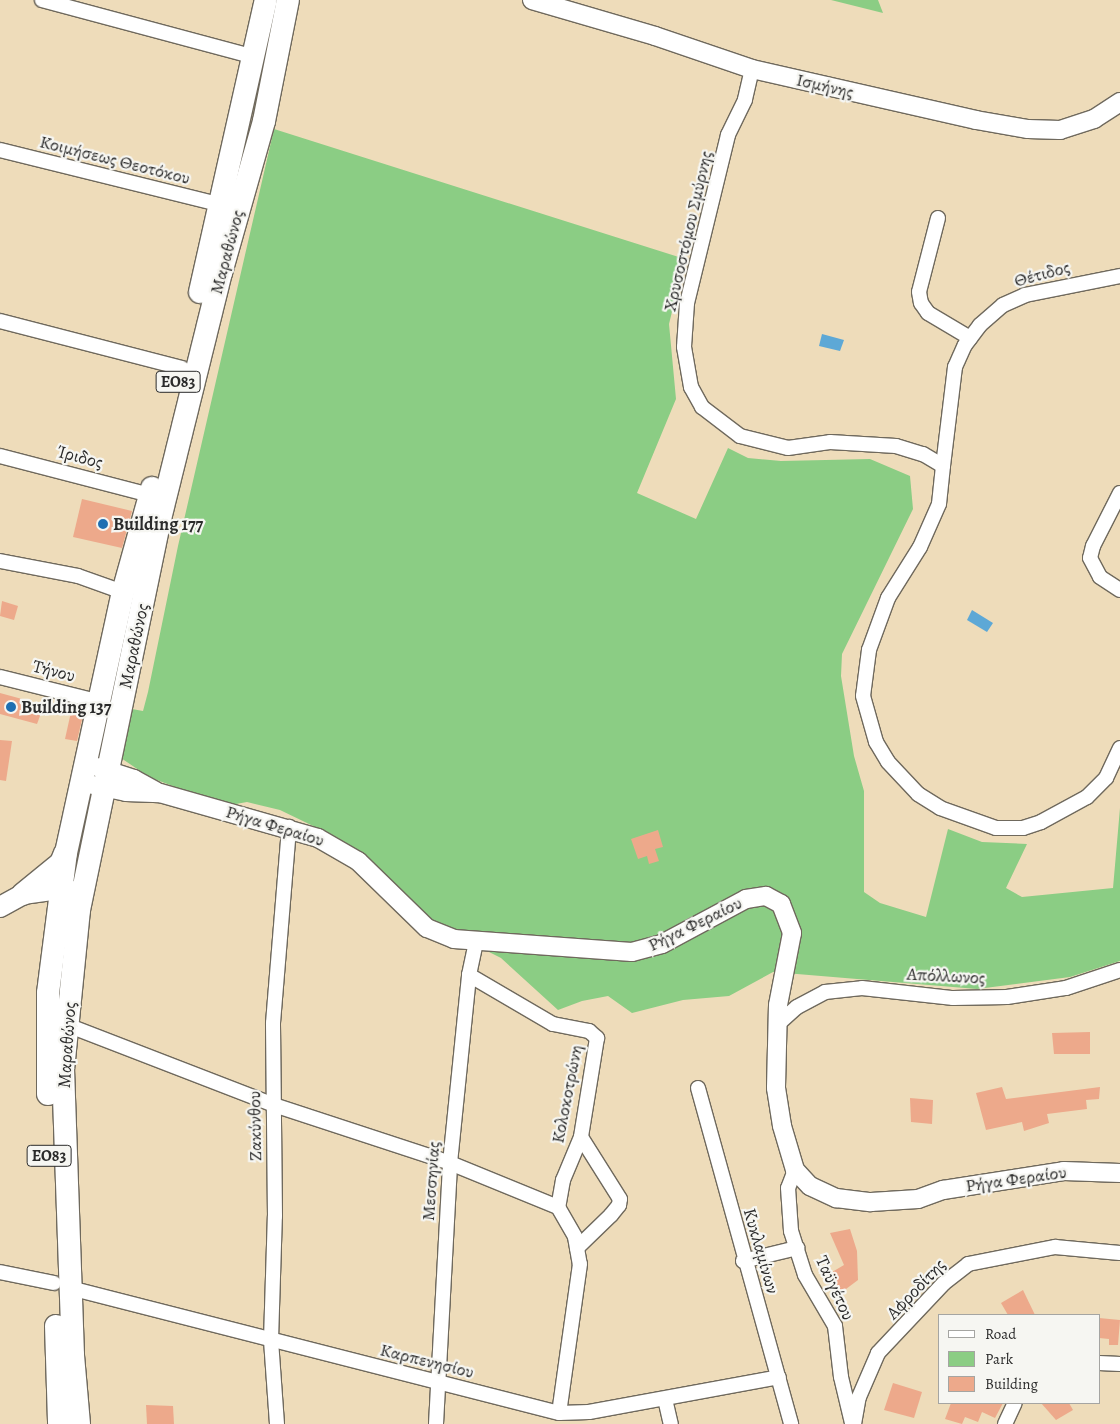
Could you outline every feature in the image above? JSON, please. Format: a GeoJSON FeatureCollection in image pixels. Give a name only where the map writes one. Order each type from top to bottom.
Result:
{"type":"FeatureCollection","features":[{"type":"Feature","properties":{"kind":"main road","name":"Μαραθώνος"},"geometry":{"type":"LineString","coordinates":[[59,1424],[63,1070],[66,1025],[95,776],[100,702],[123,592],[150,495],[222,205],[266,0]]}},
{"type":"Feature","properties":{"kind":"main road","name":"Μαραθώνος"},"geometry":{"type":"LineString","coordinates":[[79,1424],[62,1285],[48,1021],[60,889],[66,852],[95,776],[221,274],[264,121],[288,0]]}},
{"type":"Feature","properties":{"kind":"main road"},"geometry":{"type":"LineString","coordinates":[[0,906],[23,894],[61,863],[66,852]]}},
{"type":"Feature","properties":{"kind":"main road"},"geometry":{"type":"LineString","coordinates":[[23,894],[60,889],[82,892]]}},
{"type":"Feature","properties":{"kind":"street"},"geometry":{"type":"LineString","coordinates":[[42,0],[255,57]]}},
{"type":"Feature","properties":{"kind":"street","name":"Ισμήνης"},"geometry":{"type":"LineString","coordinates":[[532,0],[752,70],[912,107],[1028,129],[1060,130],[1094,119],[1120,102]]}},
{"type":"Feature","properties":{"kind":"street","name":"Χρυσοστόμου Σμύρνης"},"geometry":{"type":"LineString","coordinates":[[752,70],[744,100],[728,135],[687,302],[684,347],[690,387],[702,407],[740,436],[788,448],[830,442],[896,446],[923,454],[943,466]]}},
{"type":"Feature","properties":{"kind":"street","name":"Κοιμήσεως Θεοτόκου"},"geometry":{"type":"LineString","coordinates":[[0,150],[222,205]]}},
{"type":"Feature","properties":{"kind":"street"},"geometry":{"type":"LineString","coordinates":[[938,218],[919,292],[921,303],[928,313],[970,338]]}},
{"type":"Feature","properties":{"kind":"street","name":"Θέτιδος"},"geometry":{"type":"LineString","coordinates":[[943,466],[955,367],[970,338],[1003,305],[1024,295],[1120,276]]}},
{"type":"Feature","properties":{"kind":"street"},"geometry":{"type":"LineString","coordinates":[[0,321],[182,368]]}},
{"type":"Feature","properties":{"kind":"street","name":"Ίριδος"},"geometry":{"type":"LineString","coordinates":[[0,456],[150,495]]}},
{"type":"Feature","properties":{"kind":"street"},"geometry":{"type":"LineString","coordinates":[[943,466],[939,504],[920,547],[888,598],[869,650],[863,696],[872,733],[888,762],[918,794],[940,808],[996,828],[1022,828],[1041,822],[1087,797],[1106,778],[1120,748]]}},
{"type":"Feature","properties":{"kind":"street"},"geometry":{"type":"LineString","coordinates":[[1120,493],[1093,546],[1090,558],[1093,570],[1120,590]]}},
{"type":"Feature","properties":{"kind":"street"},"geometry":{"type":"LineString","coordinates":[[0,561],[78,576],[123,592]]}},
{"type":"Feature","properties":{"kind":"street","name":"Τήνου"},"geometry":{"type":"LineString","coordinates":[[0,677],[100,702]]}},
{"type":"Feature","properties":{"kind":"street","name":"Ρήγα Φεραίου"},"geometry":{"type":"LineString","coordinates":[[95,776],[288,827],[345,851],[427,928],[447,938],[632,952],[662,944],[746,899],[766,896],[781,904],[792,933],[783,971],[778,1024],[776,1088],[782,1126],[795,1170],[810,1186],[836,1198],[870,1202],[918,1199],[943,1190],[1064,1171],[1120,1173]]}},
{"type":"Feature","properties":{"kind":"street","name":"Ζακύνθου"},"geometry":{"type":"LineString","coordinates":[[277,1424],[271,1340],[275,1216],[273,1023],[288,827]]}},
{"type":"Feature","properties":{"kind":"street","name":"Μεσσηνίας"},"geometry":{"type":"LineString","coordinates":[[436,1424],[450,1163],[469,975],[476,941]]}},
{"type":"Feature","properties":{"kind":"street","name":"Απόλλωνος"},"geometry":{"type":"LineString","coordinates":[[778,1024],[797,1006],[825,992],[862,988],[953,998],[1007,997],[1066,988],[1120,970]]}},
{"type":"Feature","properties":{"kind":"street","name":"Κολοκοτρώνη"},"geometry":{"type":"LineString","coordinates":[[469,975],[554,1024],[589,1031],[597,1038],[581,1137],[563,1180],[558,1207]]}},
{"type":"Feature","properties":{"kind":"street"},"geometry":{"type":"LineString","coordinates":[[66,1025],[274,1105],[450,1163],[558,1207],[575,1237],[580,1264],[563,1417]]}},
{"type":"Feature","properties":{"kind":"street","name":"Κυκλαμίνων"},"geometry":{"type":"LineString","coordinates":[[698,1088],[744,1261],[791,1424]]}},
{"type":"Feature","properties":{"kind":"street"},"geometry":{"type":"LineString","coordinates":[[577,1248],[611,1216],[619,1205],[620,1199],[581,1137]]}},
{"type":"Feature","properties":{"kind":"street","name":"Ταϋγέτου"},"geometry":{"type":"LineString","coordinates":[[795,1170],[788,1188],[788,1207],[797,1248],[806,1275],[835,1326],[841,1377],[853,1424]]}},
{"type":"Feature","properties":{"kind":"street","name":"Αφροδίτης"},"geometry":{"type":"LineString","coordinates":[[853,1424],[858,1397],[878,1353],[944,1283],[968,1264],[1056,1246],[1120,1253]]}},
{"type":"Feature","properties":{"kind":"street"},"geometry":{"type":"LineString","coordinates":[[744,1261],[797,1248]]}},
{"type":"Feature","properties":{"kind":"street","name":"Καρπενησίου"},"geometry":{"type":"LineString","coordinates":[[0,1272],[62,1285],[563,1417],[665,1400],[779,1377]]}},
{"type":"Feature","properties":{"kind":"street"},"geometry":{"type":"LineString","coordinates":[[1100,1363],[1120,1364]]}},
{"type":"Feature","properties":{"kind":"street"},"geometry":{"type":"LineString","coordinates":[[665,1400],[671,1424]]}},
{"type":"Feature","properties":{"kind":"street"},"geometry":{"type":"LineString","coordinates":[[1005,1424],[1015,1404]]}},
{"type":"Feature","properties":{"kind":"green space"},"geometry":{"type":"Polygon","coordinates":[[[831,0],[878,0],[883,13],[831,0]]]}},
{"type":"Feature","properties":{"kind":"green space"},"geometry":{"type":"Polygon","coordinates":[[[274,129],[685,259],[669,324],[676,399],[637,493],[696,519],[728,448],[748,458],[781,461],[870,459],[910,476],[913,509],[842,654],[841,676],[854,756],[864,791],[864,892],[880,903],[926,917],[948,829],[982,842],[1027,844],[1006,888],[1022,897],[1113,888],[1120,808],[1120,961],[1070,977],[977,989],[773,972],[729,996],[683,1000],[632,1013],[608,996],[582,1001],[558,1010],[501,958],[429,922],[338,838],[280,810],[247,802],[225,806],[149,777],[121,758],[132,709],[143,711],[148,692],[178,546],[274,129]]]}},
{"type":"Feature","properties":{"kind":"water"},"geometry":{"type":"Polygon","coordinates":[[[822,334],[844,340],[840,351],[819,346],[822,334]]]}},
{"type":"Feature","properties":{"kind":"water"},"geometry":{"type":"Polygon","coordinates":[[[972,610],[993,623],[987,632],[967,620],[972,610]]]}},
{"type":"Feature","properties":{"kind":"building","name":"Building 177"},"geometry":{"type":"Polygon","coordinates":[[[82,499],[132,511],[122,548],[73,537],[82,499]]]}},
{"type":"Feature","properties":{"kind":"building"},"geometry":{"type":"Polygon","coordinates":[[[2,601],[18,606],[14,620],[0,616],[2,601]]]}},
{"type":"Feature","properties":{"kind":"building"},"geometry":{"type":"Polygon","coordinates":[[[0,693],[44,705],[37,724],[0,714],[0,693]]]}},
{"type":"Feature","properties":{"kind":"building"},"geometry":{"type":"Polygon","coordinates":[[[71,712],[83,715],[77,741],[65,739],[71,712]]]}},
{"type":"Feature","properties":{"kind":"building"},"geometry":{"type":"Polygon","coordinates":[[[0,740],[12,741],[6,781],[0,780],[0,740]]]}},
{"type":"Feature","properties":{"kind":"building"},"geometry":{"type":"Polygon","coordinates":[[[658,830],[663,847],[655,849],[659,861],[649,864],[647,856],[638,859],[631,839],[658,830]]]}},
{"type":"Feature","properties":{"kind":"building"},"geometry":{"type":"Polygon","coordinates":[[[1090,1032],[1090,1054],[1054,1054],[1052,1033],[1090,1032]]]}},
{"type":"Feature","properties":{"kind":"building"},"geometry":{"type":"Polygon","coordinates":[[[1002,1087],[1006,1099],[1100,1087],[1099,1099],[1086,1100],[1087,1109],[1047,1114],[1049,1123],[1024,1131],[1022,1122],[986,1130],[976,1093],[1002,1087]]]}},
{"type":"Feature","properties":{"kind":"building"},"geometry":{"type":"Polygon","coordinates":[[[910,1098],[933,1100],[932,1124],[911,1122],[910,1098]]]}},
{"type":"Feature","properties":{"kind":"building"},"geometry":{"type":"Polygon","coordinates":[[[850,1229],[857,1251],[858,1280],[842,1292],[827,1275],[844,1265],[830,1233],[850,1229]]]}},
{"type":"Feature","properties":{"kind":"building"},"geometry":{"type":"Polygon","coordinates":[[[1023,1290],[1035,1314],[1007,1314],[1001,1303],[1023,1290]]]}},
{"type":"Feature","properties":{"kind":"building"},"geometry":{"type":"Polygon","coordinates":[[[1100,1318],[1120,1320],[1118,1345],[1109,1345],[1109,1339],[1100,1338],[1100,1318]]]}},
{"type":"Feature","properties":{"kind":"building"},"geometry":{"type":"Polygon","coordinates":[[[893,1383],[922,1392],[914,1418],[884,1410],[893,1383]]]}},
{"type":"Feature","properties":{"kind":"building"},"geometry":{"type":"Polygon","coordinates":[[[951,1404],[1002,1404],[995,1418],[982,1412],[978,1422],[965,1417],[962,1424],[945,1419],[951,1404]]]}},
{"type":"Feature","properties":{"kind":"building"},"geometry":{"type":"Polygon","coordinates":[[[1042,1404],[1070,1404],[1073,1410],[1056,1420],[1042,1404]]]}},
{"type":"Feature","properties":{"kind":"building"},"geometry":{"type":"Polygon","coordinates":[[[146,1405],[173,1406],[174,1424],[147,1424],[146,1405]]]}},
{"type":"Feature","properties":{"kind":"place","name":"Building 177"},"geometry":{"type":"Point","coordinates":[103,524]}},
{"type":"Feature","properties":{"kind":"place","name":"Building 137"},"geometry":{"type":"Point","coordinates":[11,707]}}]}
